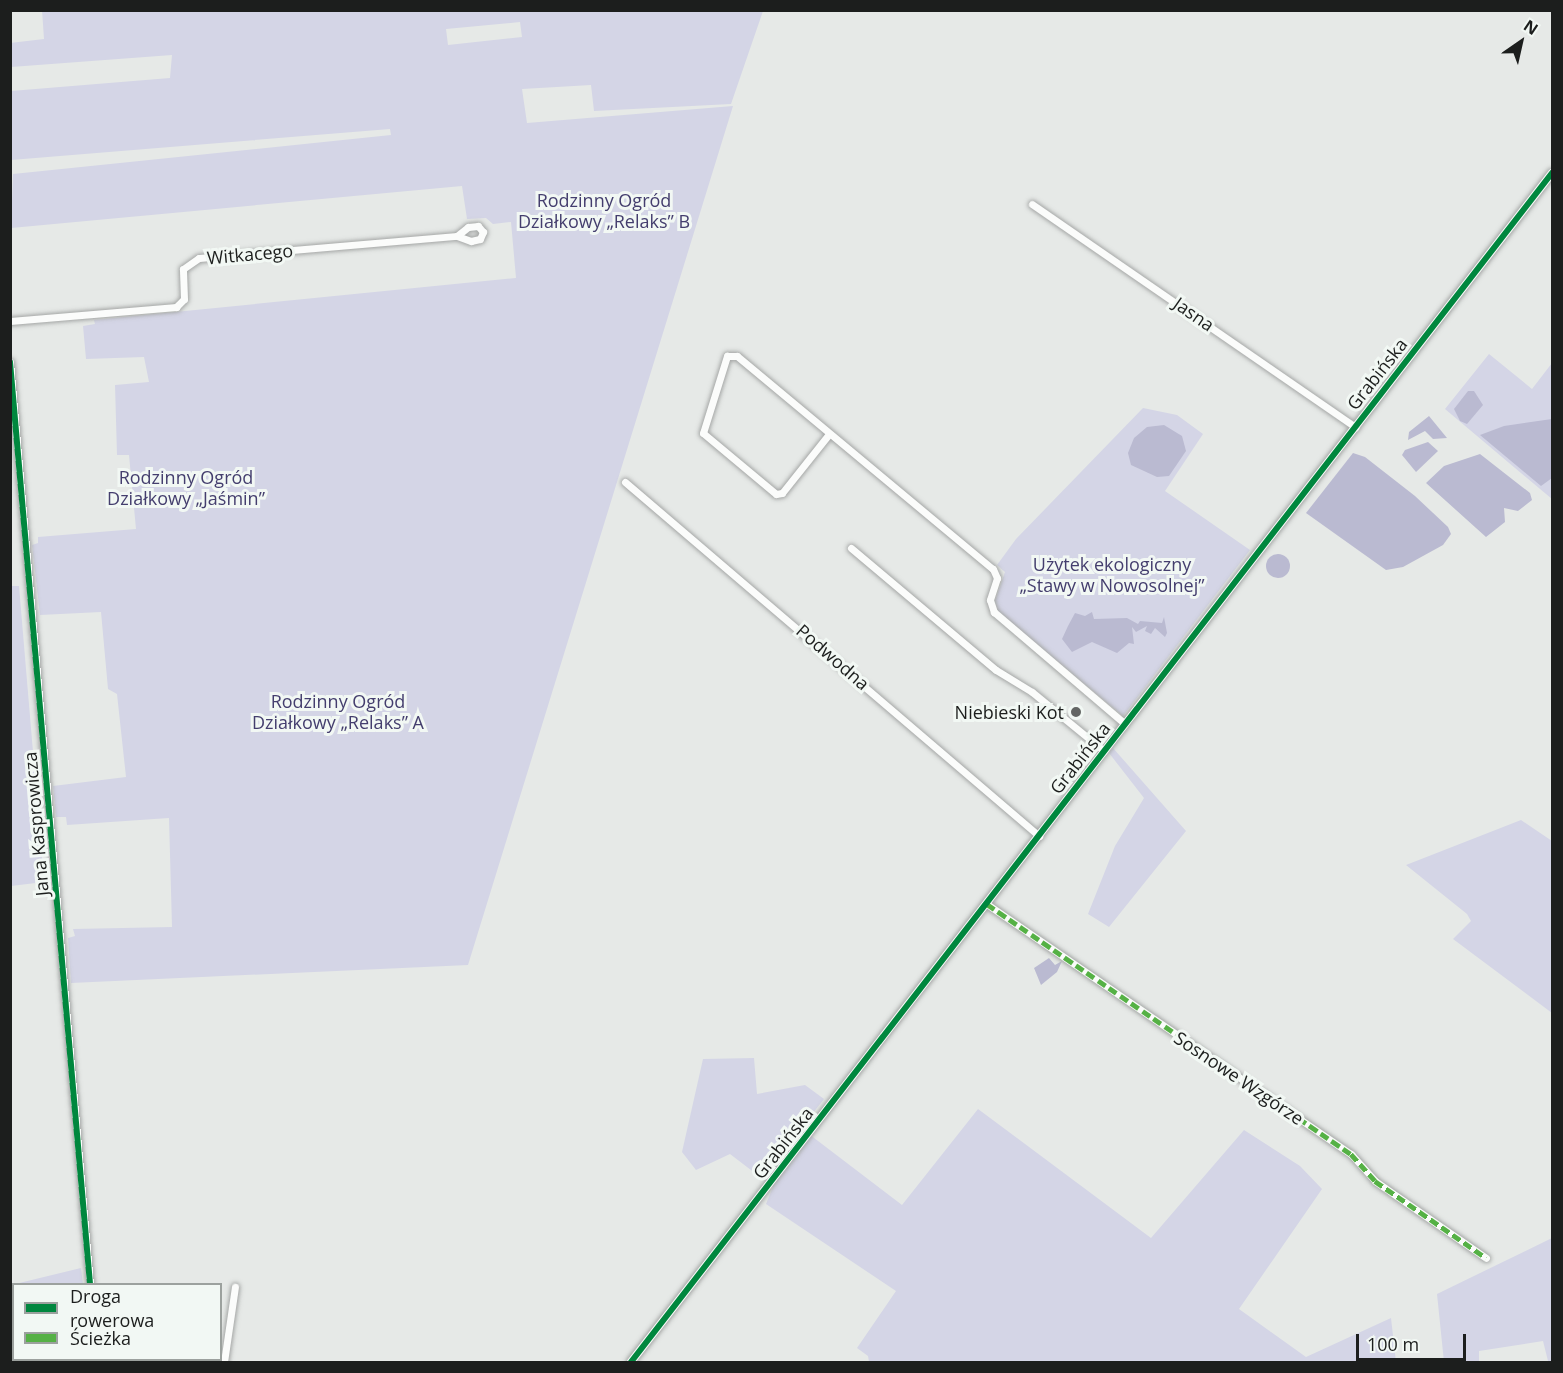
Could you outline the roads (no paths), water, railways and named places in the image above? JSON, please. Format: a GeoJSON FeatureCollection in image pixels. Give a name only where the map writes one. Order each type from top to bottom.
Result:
{"type":"FeatureCollection","features":[{"type":"Feature","properties":{"kind":"street","name":"Grabińska"},"geometry":{"type":"LineString","coordinates":[[631,1362],[1552,173]]}},
{"type":"Feature","properties":{"kind":"street","name":"Jasna"},"geometry":{"type":"LineString","coordinates":[[1032,204],[1355,427]]}},
{"type":"Feature","properties":{"kind":"street","name":"Witkacego"},"geometry":{"type":"LineString","coordinates":[[10,321],[176,307],[184,298],[183,269],[200,258],[457,236]]}},
{"type":"Feature","properties":{"kind":"street"},"geometry":{"type":"LineString","coordinates":[[830,434],[782,493],[776,494],[702,430],[727,356],[737,356],[993,569],[997,578],[990,600],[994,612],[1125,724]]}},
{"type":"Feature","properties":{"kind":"street","name":"Jana Kasprowicza"},"geometry":{"type":"LineString","coordinates":[[10,362],[90,1283]]}},
{"type":"Feature","properties":{"kind":"street","name":"Podwodna"},"geometry":{"type":"LineString","coordinates":[[625,482],[1039,836]]}},
{"type":"Feature","properties":{"kind":"street"},"geometry":{"type":"LineString","coordinates":[[851,548],[996,670],[1032,692],[1104,751]]}},
{"type":"Feature","properties":{"kind":"street","name":"Sosnowe Wzgórze"},"geometry":{"type":"LineString","coordinates":[[987,904],[1351,1154],[1375,1181],[1486,1258]]}},
{"type":"Feature","properties":{"kind":"street"},"geometry":{"type":"LineString","coordinates":[[224,1362],[235,1287]]}},
{"type":"Feature","properties":{"kind":"place","name":"Niebieski Kot"},"geometry":{"type":"Point","coordinates":[1076,712]}},
{"type":"Feature","properties":{"kind":"park label","name":"Rodzinny Ogród Działkowy „Relaks” B"},"geometry":{"type":"Point","coordinates":[604,211]}},
{"type":"Feature","properties":{"kind":"park label","name":"Rodzinny Ogród Działkowy „Jaśmin”"},"geometry":{"type":"Point","coordinates":[186,488]}},
{"type":"Feature","properties":{"kind":"park label","name":"Użytek ekologiczny „Stawy w Nowosolnej”"},"geometry":{"type":"Point","coordinates":[1112,575]}},
{"type":"Feature","properties":{"kind":"park label","name":"Rodzinny Ogród Działkowy „Relaks” A"},"geometry":{"type":"Point","coordinates":[338,712]}}]}
